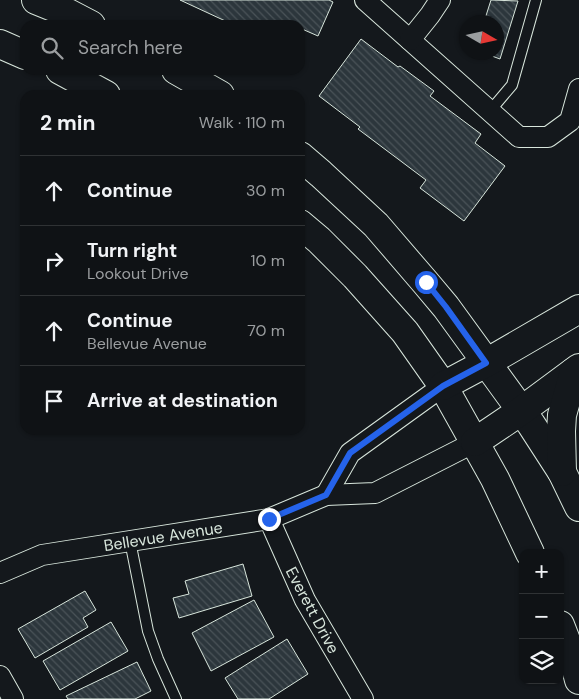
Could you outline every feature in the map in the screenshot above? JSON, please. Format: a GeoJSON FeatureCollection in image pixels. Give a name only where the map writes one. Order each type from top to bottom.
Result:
{"type":"FeatureCollection","features":[{"type":"Feature","properties":{"kind":"main road"},"geometry":{"type":"LineString","coordinates":[[36,0],[81,20]]}},
{"type":"Feature","properties":{"kind":"main road"},"geometry":{"type":"LineString","coordinates":[[0,44],[20,53]]}},
{"type":"Feature","properties":{"kind":"main road"},"geometry":{"type":"LineString","coordinates":[[69,75],[97,90]]}},
{"type":"Feature","properties":{"kind":"main road"},"geometry":{"type":"LineString","coordinates":[[185,75],[211,90]]}},
{"type":"Feature","properties":{"kind":"main road"},"geometry":{"type":"LineString","coordinates":[[305,160],[376,225],[446,307],[521,411],[562,472],[579,506]]}},
{"type":"Feature","properties":{"kind":"main road"},"geometry":{"type":"LineString","coordinates":[[305,228],[343,264],[405,332],[443,386],[495,478],[528,549]]}},
{"type":"Feature","properties":{"kind":"main road"},"geometry":{"type":"LineString","coordinates":[[443,386],[579,309]]}},
{"type":"Feature","properties":{"kind":"main road"},"geometry":{"type":"LineString","coordinates":[[475,442],[577,370]]}},
{"type":"Feature","properties":{"kind":"main road"},"geometry":{"type":"LineString","coordinates":[[562,472],[562,415],[577,370]]}},
{"type":"Feature","properties":{"kind":"main road"},"geometry":{"type":"LineString","coordinates":[[564,635],[579,680]]}},
{"type":"Feature","properties":{"kind":"street"},"geometry":{"type":"LineString","coordinates":[[365,0],[519,136],[548,137],[570,121],[579,89]]}},
{"type":"Feature","properties":{"kind":"street"},"geometry":{"type":"LineString","coordinates":[[410,40],[440,0]]}},
{"type":"Feature","properties":{"kind":"street"},"geometry":{"type":"LineString","coordinates":[[326,495],[350,453],[443,386]]}},
{"type":"Feature","properties":{"kind":"street","name":"Bellevue Avenue"},"geometry":{"type":"LineString","coordinates":[[0,573],[42,555],[269,519],[326,495],[375,493],[475,442]]}},
{"type":"Feature","properties":{"kind":"street","name":"Everett Drive"},"geometry":{"type":"LineString","coordinates":[[269,519],[305,600],[363,699]]}},
{"type":"Feature","properties":{"kind":"street"},"geometry":{"type":"LineString","coordinates":[[0,676],[13,699]]}},
{"type":"Feature","properties":{"kind":"lane"},"geometry":{"type":"LineString","coordinates":[[490,111],[512,85],[536,0]]}},
{"type":"Feature","properties":{"kind":"lane"},"geometry":{"type":"LineString","coordinates":[[130,541],[148,631],[158,660],[176,699]]}},
{"type":"Feature","properties":{"kind":"building"},"geometry":{"type":"Polygon","coordinates":[[[180,0],[329,0],[333,2],[318,36],[305,30],[305,20],[223,20],[180,0]]]}},
{"type":"Feature","properties":{"kind":"building"},"geometry":{"type":"Polygon","coordinates":[[[491,0],[518,1],[504,46],[504,15],[486,15],[491,0]]]}},
{"type":"Feature","properties":{"kind":"building"},"geometry":{"type":"Polygon","coordinates":[[[361,39],[434,91],[430,96],[481,134],[475,143],[505,166],[464,221],[420,188],[426,180],[358,129],[360,127],[319,96],[361,39]]]}},
{"type":"Feature","properties":{"kind":"building"},"geometry":{"type":"Polygon","coordinates":[[[243,564],[252,596],[179,618],[173,598],[189,594],[185,581],[243,564]]]}},
{"type":"Feature","properties":{"kind":"building"},"geometry":{"type":"Polygon","coordinates":[[[85,591],[96,610],[83,618],[88,627],[35,658],[18,629],[85,591]]]}},
{"type":"Feature","properties":{"kind":"building"},"geometry":{"type":"Polygon","coordinates":[[[254,600],[274,637],[211,671],[192,633],[254,600]]]}},
{"type":"Feature","properties":{"kind":"building"},"geometry":{"type":"Polygon","coordinates":[[[111,622],[128,651],[60,690],[43,661],[111,622]]]}},
{"type":"Feature","properties":{"kind":"building"},"geometry":{"type":"Polygon","coordinates":[[[287,639],[308,674],[269,699],[238,699],[225,678],[287,639]]]}},
{"type":"Feature","properties":{"kind":"building"},"geometry":{"type":"Polygon","coordinates":[[[137,662],[151,691],[135,699],[68,699],[66,696],[137,662]]]}},
{"type":"Feature","properties":{"kind":"route"},"geometry":{"type":"LineString","coordinates":[[269,519],[326,495],[350,453],[443,386],[486,363],[426,282]]}}]}
